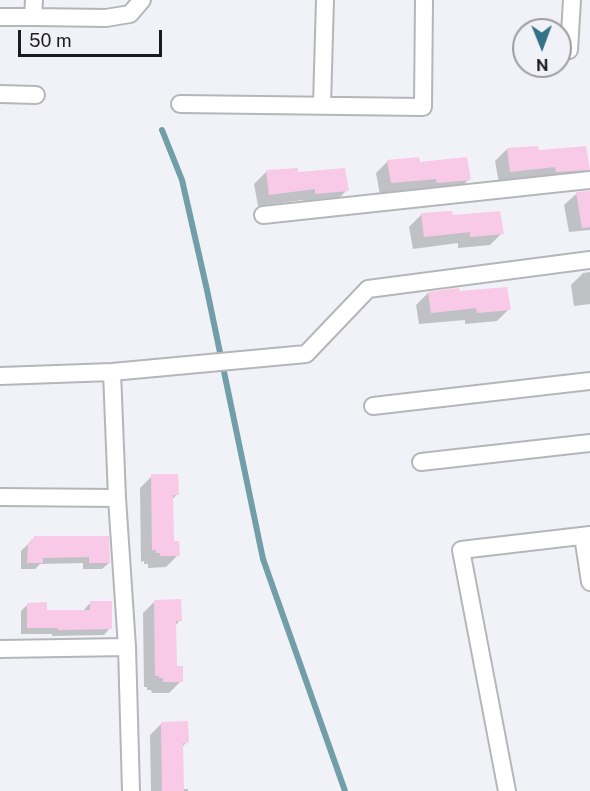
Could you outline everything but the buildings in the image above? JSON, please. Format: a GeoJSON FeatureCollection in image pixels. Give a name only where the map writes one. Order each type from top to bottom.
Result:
{"type":"FeatureCollection","features":[{"type":"Feature","properties":{"kind":"street"},"geometry":{"type":"LineString","coordinates":[[0,17],[34,8],[106,18],[130,14],[142,0]]}},
{"type":"Feature","properties":{"kind":"street"},"geometry":{"type":"LineString","coordinates":[[322,105],[325,0]]}},
{"type":"Feature","properties":{"kind":"street"},"geometry":{"type":"LineString","coordinates":[[180,104],[423,106],[424,0]]}},
{"type":"Feature","properties":{"kind":"street"},"geometry":{"type":"LineString","coordinates":[[571,18],[572,0]]}},
{"type":"Feature","properties":{"kind":"street"},"geometry":{"type":"LineString","coordinates":[[0,94],[36,95]]}},
{"type":"Feature","properties":{"kind":"street"},"geometry":{"type":"LineString","coordinates":[[263,215],[590,180]]}},
{"type":"Feature","properties":{"kind":"street"},"geometry":{"type":"LineString","coordinates":[[0,376],[112,372],[306,354],[368,289],[590,260]]}},
{"type":"Feature","properties":{"kind":"street"},"geometry":{"type":"LineString","coordinates":[[112,372],[117,498],[127,647],[131,791]]}},
{"type":"Feature","properties":{"kind":"street"},"geometry":{"type":"LineString","coordinates":[[373,406],[590,381]]}},
{"type":"Feature","properties":{"kind":"street"},"geometry":{"type":"LineString","coordinates":[[421,462],[590,443]]}},
{"type":"Feature","properties":{"kind":"street"},"geometry":{"type":"LineString","coordinates":[[0,497],[117,498]]}},
{"type":"Feature","properties":{"kind":"street"},"geometry":{"type":"LineString","coordinates":[[507,791],[461,550],[586,536],[590,582]]}},
{"type":"Feature","properties":{"kind":"street"},"geometry":{"type":"LineString","coordinates":[[0,649],[127,647]]}},
{"type":"Feature","properties":{"kind":"waterway"},"geometry":{"type":"LineString","coordinates":[[162,130],[182,180],[263,559],[345,791]]}}]}
